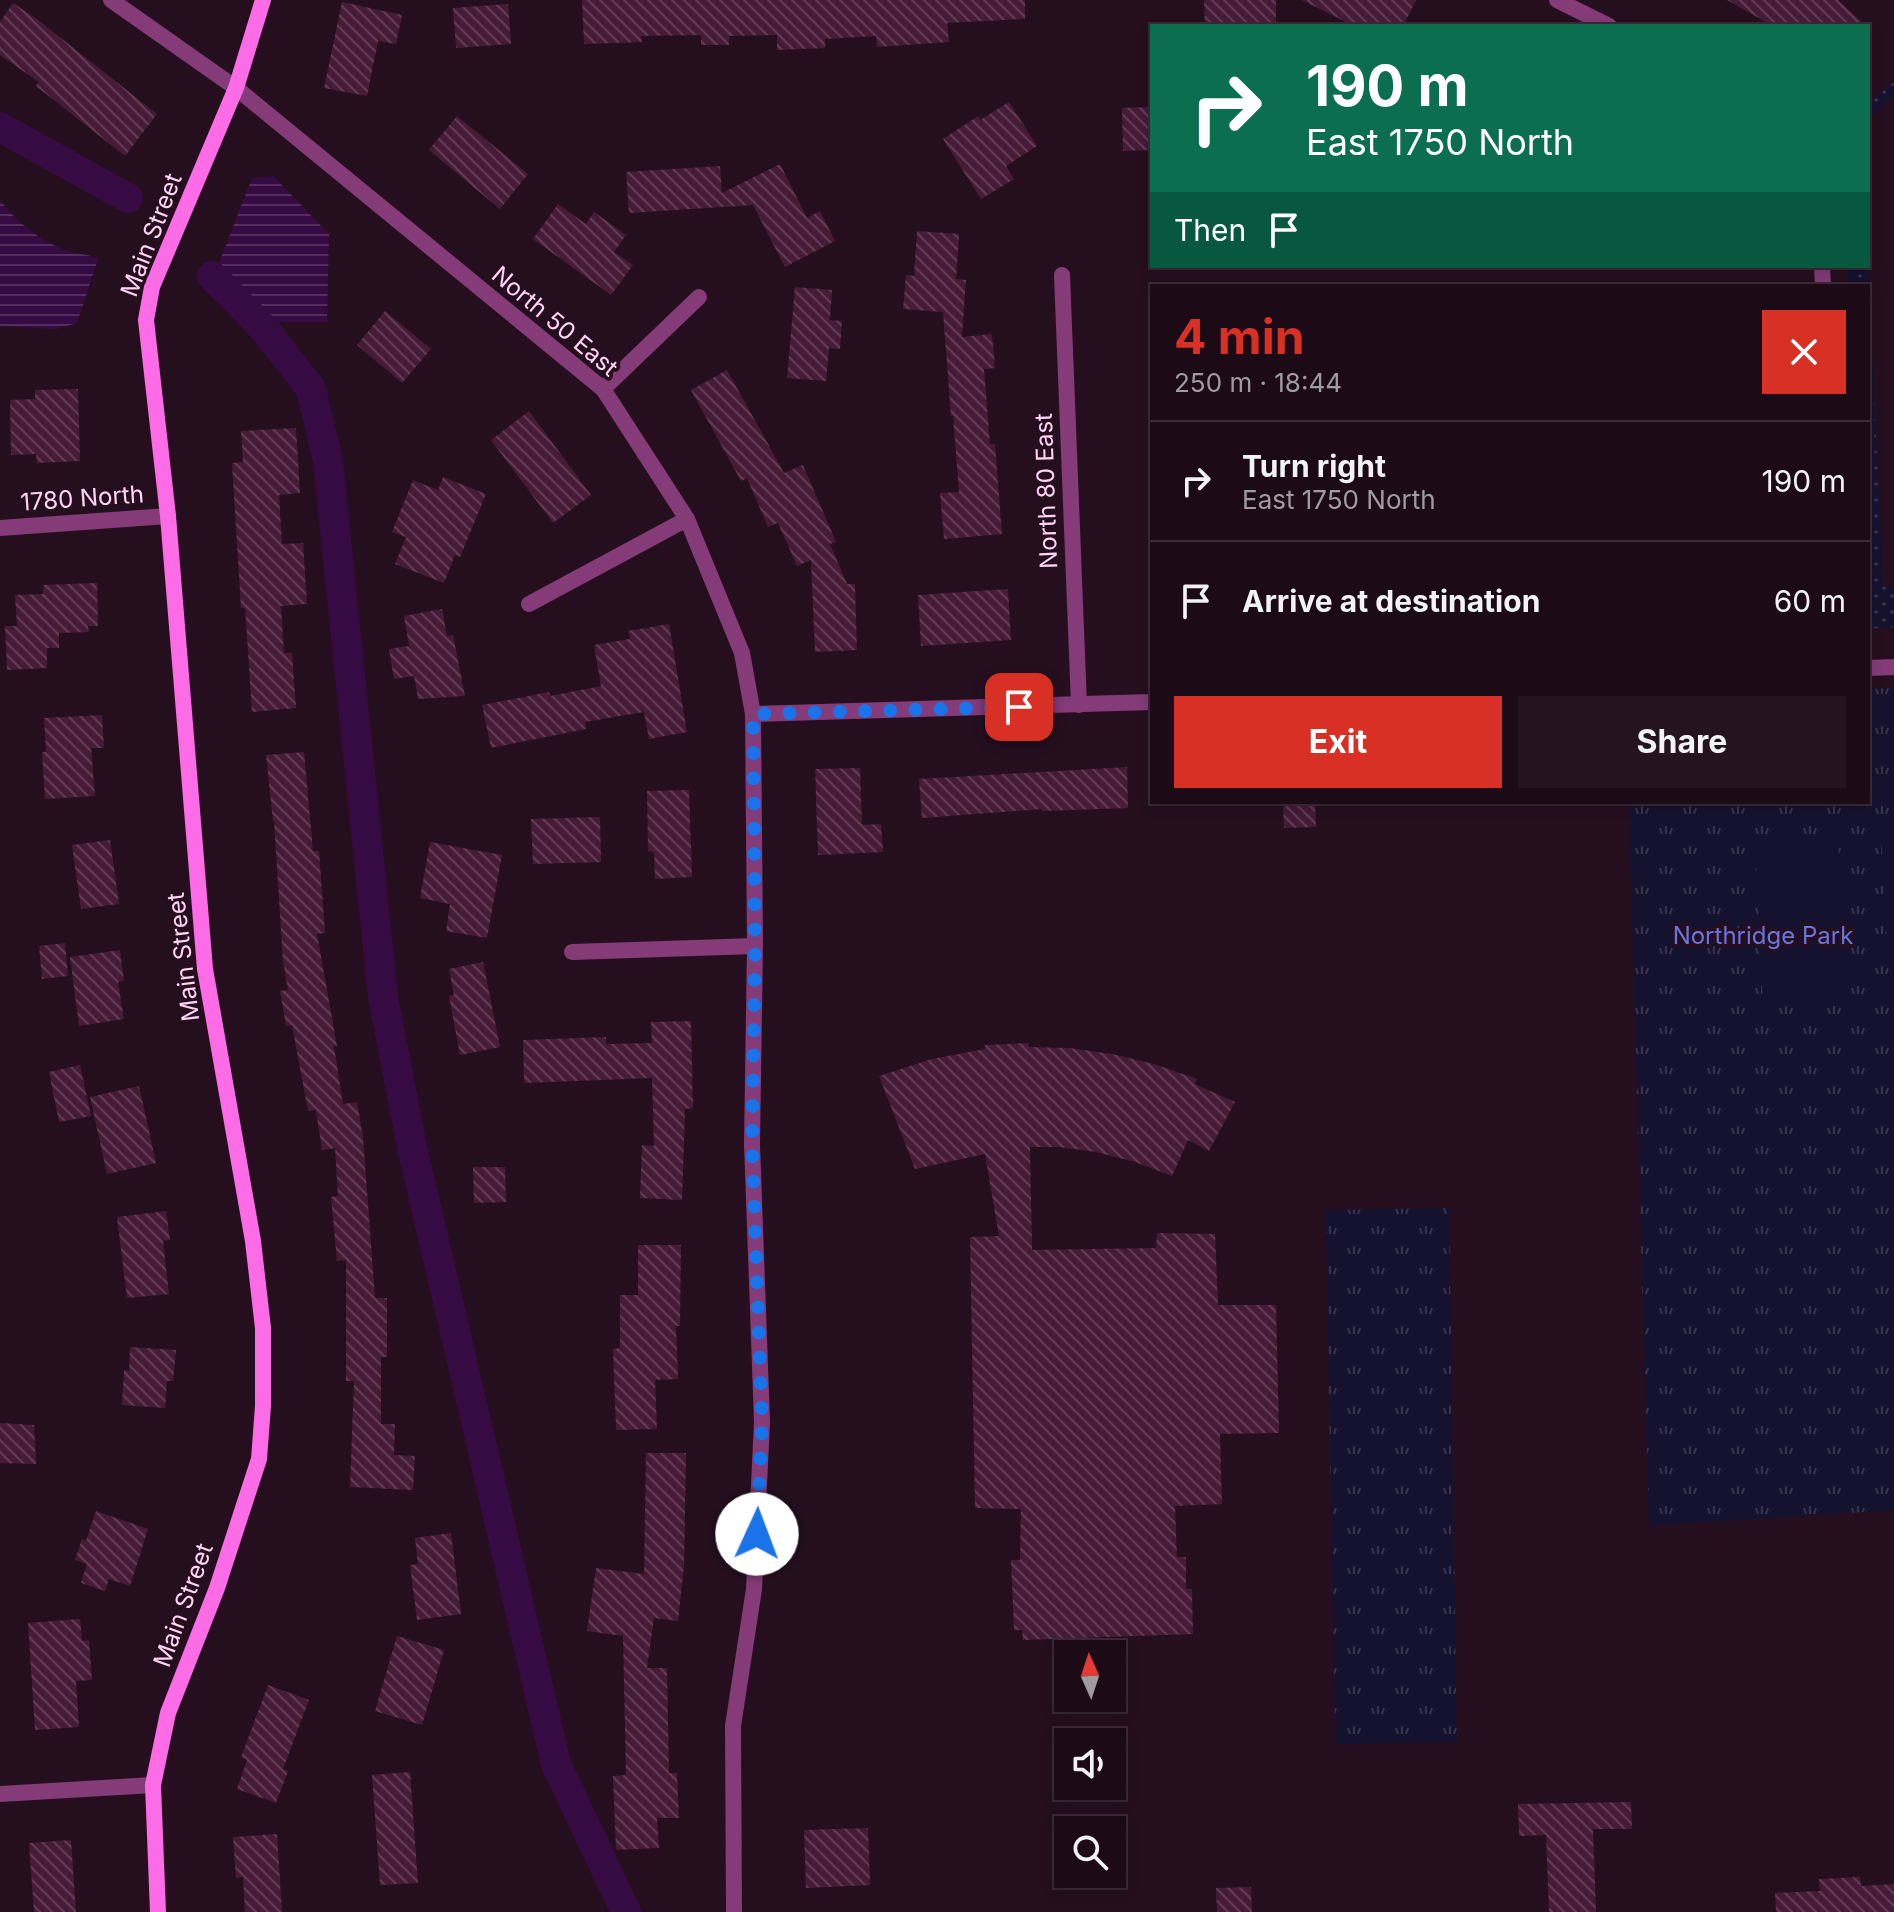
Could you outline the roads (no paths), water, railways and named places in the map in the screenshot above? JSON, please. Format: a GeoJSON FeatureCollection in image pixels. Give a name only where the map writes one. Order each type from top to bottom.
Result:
{"type":"FeatureCollection","features":[{"type":"Feature","properties":{"kind":"street","name":"North 50 East"},"geometry":{"type":"LineString","coordinates":[[111,0],[236,88],[603,389],[687,519],[742,653],[753,714],[755,946],[752,1144],[762,1422],[754,1589],[733,1726],[734,1912]]}},
{"type":"Feature","properties":{"kind":"street","name":"Main Street"},"geometry":{"type":"LineString","coordinates":[[158,1912],[153,1785],[168,1713],[217,1588],[259,1459],[263,1328],[253,1241],[205,969],[168,516],[146,320],[152,287],[236,88],[263,0]]}},
{"type":"Feature","properties":{"kind":"street"},"geometry":{"type":"LineString","coordinates":[[1557,0],[1605,24]]}},
{"type":"Feature","properties":{"kind":"street","name":"North 80 East"},"geometry":{"type":"LineString","coordinates":[[1062,275],[1079,705]]}},
{"type":"Feature","properties":{"kind":"street"},"geometry":{"type":"LineString","coordinates":[[603,389],[699,297]]}},
{"type":"Feature","properties":{"kind":"street","name":"1780 North"},"geometry":{"type":"LineString","coordinates":[[0,528],[168,516]]}},
{"type":"Feature","properties":{"kind":"street"},"geometry":{"type":"LineString","coordinates":[[529,604],[687,519]]}},
{"type":"Feature","properties":{"kind":"street"},"geometry":{"type":"LineString","coordinates":[[1870,668],[1894,667]]}},
{"type":"Feature","properties":{"kind":"street"},"geometry":{"type":"LineString","coordinates":[[753,714],[1150,702]]}},
{"type":"Feature","properties":{"kind":"street"},"geometry":{"type":"LineString","coordinates":[[572,952],[755,946]]}},
{"type":"Feature","properties":{"kind":"street"},"geometry":{"type":"LineString","coordinates":[[0,1794],[153,1785]]}},
{"type":"Feature","properties":{"kind":"waterway"},"geometry":{"type":"LineString","coordinates":[[0,127],[128,198]]}},
{"type":"Feature","properties":{"kind":"waterway"},"geometry":{"type":"LineString","coordinates":[[212,276],[266,331],[311,389],[328,461],[383,997],[412,1147],[556,1764],[626,1912]]}},
{"type":"Feature","properties":{"kind":"park label","name":"Northridge Park"},"geometry":{"type":"Point","coordinates":[1763,935]}}]}
